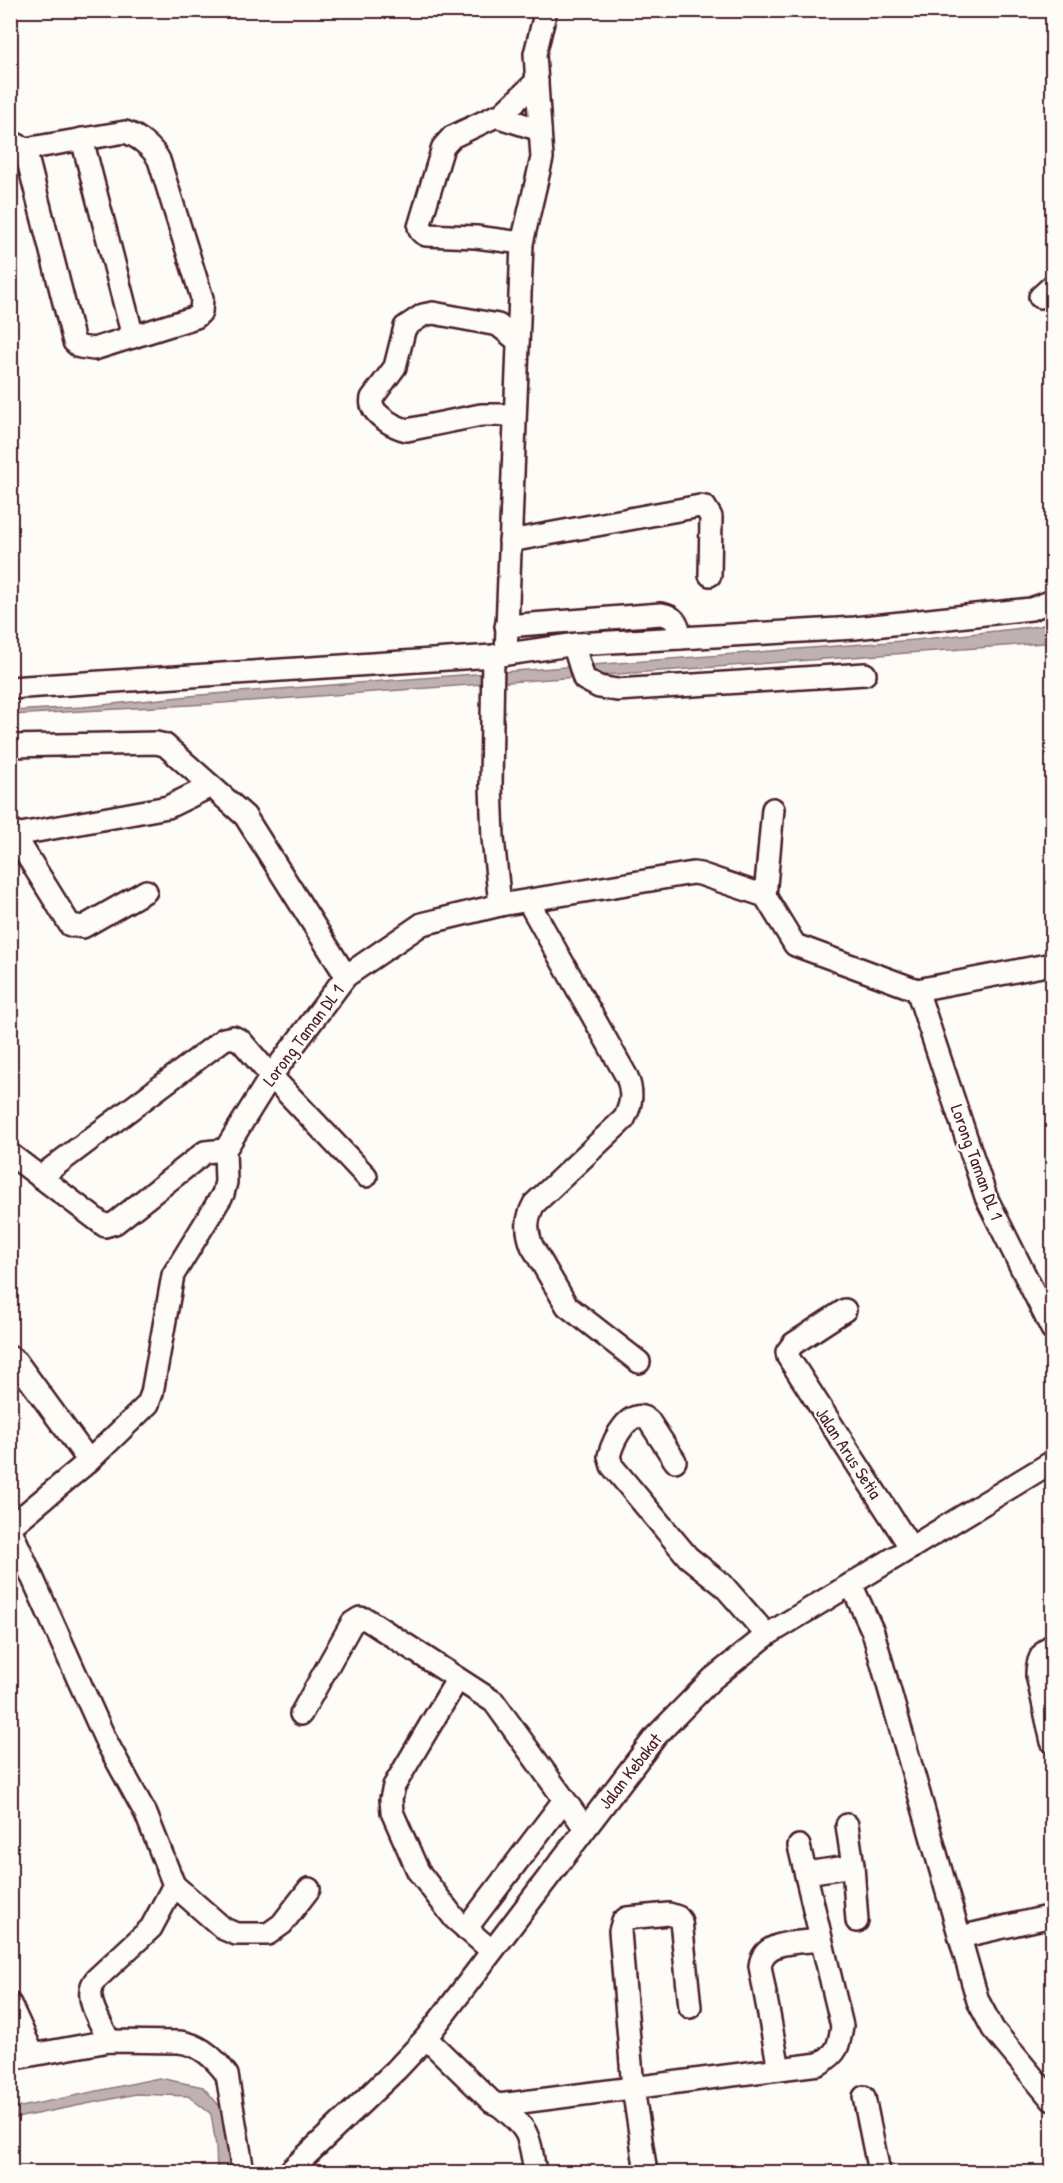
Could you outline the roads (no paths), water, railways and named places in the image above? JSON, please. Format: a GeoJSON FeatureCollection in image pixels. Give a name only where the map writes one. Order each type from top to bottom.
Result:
{"type":"FeatureCollection","features":[{"type":"Feature","properties":{"kind":"street"},"geometry":{"type":"LineString","coordinates":[[500,905],[493,827],[492,700],[497,659],[506,626],[522,243],[542,158],[535,54],[546,10]]}},
{"type":"Feature","properties":{"kind":"street"},"geometry":{"type":"LineString","coordinates":[[500,116],[537,81]]}},
{"type":"Feature","properties":{"kind":"street"},"geometry":{"type":"LineString","coordinates":[[522,243],[476,237],[426,235],[419,227],[445,143],[452,137],[489,118],[500,116],[540,130]]}},
{"type":"Feature","properties":{"kind":"street"},"geometry":{"type":"LineString","coordinates":[[125,132],[136,137],[156,154],[202,298],[203,305],[196,317],[94,349],[80,347],[74,342],[18,145],[82,139],[125,132]]}},
{"type":"Feature","properties":{"kind":"street"},"geometry":{"type":"LineString","coordinates":[[82,139],[133,337]]}},
{"type":"Feature","properties":{"kind":"street"},"geometry":{"type":"LineString","coordinates":[[515,415],[481,415],[407,430],[391,424],[373,408],[371,402],[395,367],[405,327],[423,315],[433,313],[498,325],[518,341]]}},
{"type":"Feature","properties":{"kind":"street"},"geometry":{"type":"LineString","coordinates":[[510,541],[700,506],[705,507],[711,517],[710,575]]}},
{"type":"Feature","properties":{"kind":"street"},"geometry":{"type":"LineString","coordinates":[[10,688],[497,659],[604,643],[855,628],[1031,609],[1053,601]]}},
{"type":"Feature","properties":{"kind":"street"},"geometry":{"type":"LineString","coordinates":[[506,626],[603,617],[668,615],[678,624],[680,638]]}},
{"type":"Feature","properties":{"kind":"street"},"geometry":{"type":"LineString","coordinates":[[603,617],[604,643]]}},
{"type":"Feature","properties":{"kind":"street"},"geometry":{"type":"LineString","coordinates":[[577,648],[584,679],[599,687],[617,690],[865,674]]}},
{"type":"Feature","properties":{"kind":"street"},"geometry":{"type":"LineString","coordinates":[[10,746],[160,743],[169,748],[246,818],[346,976]]}},
{"type":"Feature","properties":{"kind":"street"},"geometry":{"type":"LineString","coordinates":[[146,891],[83,927],[70,925],[13,831],[168,807],[211,786]]}},
{"type":"Feature","properties":{"kind":"street"},"geometry":{"type":"LineString","coordinates":[[773,809],[765,896],[795,945],[917,990],[1053,964]]}},
{"type":"Feature","properties":{"kind":"street","name":"Lorong Taman DL 1"},"geometry":{"type":"LineString","coordinates":[[225,1150],[271,1076],[346,976],[425,922],[500,905],[697,873],[765,896]]}},
{"type":"Feature","properties":{"kind":"street"},"geometry":{"type":"LineString","coordinates":[[528,901],[627,1077],[632,1098],[630,1109],[624,1119],[534,1204],[529,1214],[528,1235],[567,1306],[639,1362]]}},
{"type":"Feature","properties":{"kind":"street","name":"Lorong Taman DL 1"},"geometry":{"type":"LineString","coordinates":[[917,990],[986,1197],[1053,1329]]}},
{"type":"Feature","properties":{"kind":"street"},"geometry":{"type":"LineString","coordinates":[[309,1888],[282,1924],[268,1934],[236,1934],[224,1929],[174,1885],[146,1814],[106,1741],[10,1527],[89,1461],[145,1409],[151,1399],[173,1275],[223,1194],[226,1182],[225,1150],[205,1152],[110,1225],[101,1224],[21,1168],[224,1039],[233,1036],[241,1041],[366,1176]]}},
{"type":"Feature","properties":{"kind":"street","name":"Jalan Arus Setia"},"geometry":{"type":"LineString","coordinates":[[845,1310],[793,1344],[787,1353],[788,1357],[911,1548]]}},
{"type":"Feature","properties":{"kind":"street"},"geometry":{"type":"LineString","coordinates":[[10,1357],[16,1361],[89,1461]]}},
{"type":"Feature","properties":{"kind":"street"},"geometry":{"type":"LineString","coordinates":[[675,1461],[649,1421],[638,1416],[627,1422],[609,1456],[612,1466],[688,1557],[723,1585],[767,1635]]}},
{"type":"Feature","properties":{"kind":"street","name":"Jalan Kebakat"},"geometry":{"type":"LineString","coordinates":[[289,2172],[396,2070],[426,2038],[656,1736],[712,1679],[767,1635],[1051,1465]]}},
{"type":"Feature","properties":{"kind":"street"},"geometry":{"type":"LineString","coordinates":[[851,1584],[873,1632],[978,2001],[986,2018],[1053,2100]]}},
{"type":"Feature","properties":{"kind":"street"},"geometry":{"type":"LineString","coordinates":[[301,1714],[352,1623],[360,1618],[366,1619],[494,1702],[585,1828]]}},
{"type":"Feature","properties":{"kind":"street"},"geometry":{"type":"LineString","coordinates":[[1053,1645],[1040,1656],[1037,1665],[1037,1675],[1053,1742]]}},
{"type":"Feature","properties":{"kind":"street"},"geometry":{"type":"LineString","coordinates":[[457,1680],[394,1786],[391,1806],[419,1874],[453,1917],[492,1951]]}},
{"type":"Feature","properties":{"kind":"street"},"geometry":{"type":"LineString","coordinates":[[466,1929],[564,1800]]}},
{"type":"Feature","properties":{"kind":"street"},"geometry":{"type":"LineString","coordinates":[[847,1825],[857,1921]]}},
{"type":"Feature","properties":{"kind":"street"},"geometry":{"type":"LineString","coordinates":[[500,2105],[819,2064],[832,2056],[839,2046],[842,2026],[799,1846]]}},
{"type":"Feature","properties":{"kind":"street"},"geometry":{"type":"LineString","coordinates":[[806,1873],[853,1866]]}},
{"type":"Feature","properties":{"kind":"street"},"geometry":{"type":"LineString","coordinates":[[109,2041],[91,2000],[92,1983],[151,1928],[174,1885]]}},
{"type":"Feature","properties":{"kind":"street"},"geometry":{"type":"LineString","coordinates":[[646,2172],[633,2088],[620,1931],[627,1918],[669,1914],[678,1917],[681,1921],[690,2007]]}},
{"type":"Feature","properties":{"kind":"street"},"geometry":{"type":"LineString","coordinates":[[960,1937],[1053,1916]]}},
{"type":"Feature","properties":{"kind":"street"},"geometry":{"type":"LineString","coordinates":[[779,2069],[760,1966],[761,1957],[774,1946],[821,1940]]}},
{"type":"Feature","properties":{"kind":"street"},"geometry":{"type":"LineString","coordinates":[[10,2004],[33,2055]]}},
{"type":"Feature","properties":{"kind":"street"},"geometry":{"type":"LineString","coordinates":[[426,2038],[492,2102],[500,2105],[520,2122],[526,2131],[535,2172]]}},
{"type":"Feature","properties":{"kind":"street"},"geometry":{"type":"LineString","coordinates":[[10,2058],[109,2041],[190,2043],[201,2048],[221,2066],[227,2075],[243,2172]]}},
{"type":"Feature","properties":{"kind":"street"},"geometry":{"type":"LineString","coordinates":[[864,2097],[879,2172]]}}]}
